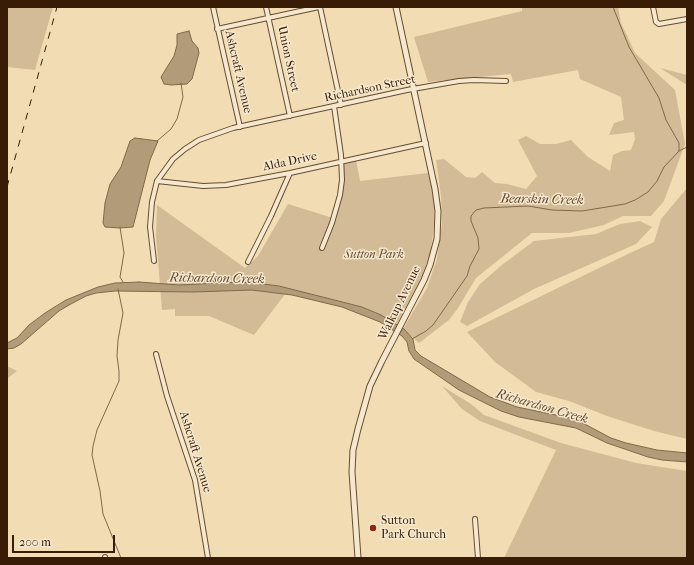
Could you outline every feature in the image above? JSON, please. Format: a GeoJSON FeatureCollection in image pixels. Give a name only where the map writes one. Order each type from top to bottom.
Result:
{"type":"FeatureCollection","features":[{"type":"Feature","properties":{"kind":"street","name":"Ashcraft Avenue"},"geometry":{"type":"LineString","coordinates":[[154,261],[150,227],[152,202],[157,181],[173,159],[185,149],[199,140],[214,134],[240,127],[213,7]]}},
{"type":"Feature","properties":{"kind":"street","name":"Union Street"},"geometry":{"type":"LineString","coordinates":[[266,7],[290,116]]}},
{"type":"Feature","properties":{"kind":"street"},"geometry":{"type":"LineString","coordinates":[[217,29],[320,7],[341,105]]}},
{"type":"Feature","properties":{"kind":"street","name":"Walkup Avenue"},"geometry":{"type":"LineString","coordinates":[[358,558],[352,480],[353,450],[370,386],[424,280],[430,266],[437,239],[438,211],[435,189],[396,7]]}},
{"type":"Feature","properties":{"kind":"street"},"geometry":{"type":"LineString","coordinates":[[653,7],[656,22],[659,24],[687,18]]}},
{"type":"Feature","properties":{"kind":"street","name":"Richardson Street"},"geometry":{"type":"LineString","coordinates":[[240,127],[414,89],[466,81],[506,81]]}},
{"type":"Feature","properties":{"kind":"street"},"geometry":{"type":"LineString","coordinates":[[322,248],[332,223],[340,195],[342,161],[334,106]]}},
{"type":"Feature","properties":{"kind":"street","name":"Alda Drive"},"geometry":{"type":"LineString","coordinates":[[157,181],[214,186],[226,185],[426,143]]}},
{"type":"Feature","properties":{"kind":"street"},"geometry":{"type":"LineString","coordinates":[[248,262],[271,216],[290,172]]}},
{"type":"Feature","properties":{"kind":"street","name":"Ashcraft Avenue"},"geometry":{"type":"LineString","coordinates":[[156,354],[167,396],[195,480],[208,558]]}},
{"type":"Feature","properties":{"kind":"street"},"geometry":{"type":"LineString","coordinates":[[475,519],[478,558]]}},
{"type":"Feature","properties":{"kind":"green space"},"geometry":{"type":"Polygon","coordinates":[[[7,7],[53,7],[35,70],[7,67],[7,7]]]}},
{"type":"Feature","properties":{"kind":"green space"},"geometry":{"type":"Polygon","coordinates":[[[522,7],[618,7],[621,23],[635,53],[675,90],[685,144],[664,201],[651,216],[623,216],[604,225],[569,233],[532,233],[476,278],[449,320],[419,343],[403,329],[427,288],[437,259],[442,224],[441,196],[436,160],[444,159],[466,177],[475,178],[482,172],[495,183],[507,184],[526,189],[537,176],[518,140],[526,136],[540,144],[556,144],[571,140],[588,157],[610,171],[613,155],[622,151],[631,150],[635,139],[634,132],[609,135],[614,123],[624,120],[621,97],[580,79],[578,70],[513,82],[511,74],[428,82],[414,37],[522,11],[522,7]]]}},
{"type":"Feature","properties":{"kind":"green space"},"geometry":{"type":"Polygon","coordinates":[[[660,68],[687,75],[687,85],[660,68]]]}},
{"type":"Feature","properties":{"kind":"green space","name":"Sutton Park"},"geometry":{"type":"Polygon","coordinates":[[[356,160],[360,181],[428,173],[435,202],[431,250],[422,277],[397,324],[362,307],[289,289],[254,335],[209,316],[175,316],[175,309],[162,310],[156,236],[157,205],[245,268],[258,256],[288,204],[336,219],[341,198],[344,162],[356,160]]]}},
{"type":"Feature","properties":{"kind":"green space"},"geometry":{"type":"Polygon","coordinates":[[[687,188],[687,439],[654,431],[607,416],[569,401],[536,392],[495,362],[467,332],[654,242],[661,219],[687,188]]]}},
{"type":"Feature","properties":{"kind":"green space"},"geometry":{"type":"Polygon","coordinates":[[[640,221],[652,227],[636,244],[534,289],[467,326],[460,322],[468,302],[480,284],[503,264],[534,241],[596,234],[620,224],[640,221]]]}},
{"type":"Feature","properties":{"kind":"green space"},"geometry":{"type":"Polygon","coordinates":[[[7,366],[17,371],[7,379],[7,366]]]}},
{"type":"Feature","properties":{"kind":"green space"},"geometry":{"type":"Polygon","coordinates":[[[442,386],[471,404],[484,415],[561,443],[636,463],[687,471],[687,558],[504,558],[556,450],[480,421],[462,409],[442,386]]]}},
{"type":"Feature","properties":{"kind":"shaded area"},"geometry":{"type":"Polygon","coordinates":[[[189,31],[192,41],[198,48],[199,53],[192,79],[187,84],[164,84],[161,77],[174,56],[177,45],[177,34],[189,31]]]}},
{"type":"Feature","properties":{"kind":"shaded area"},"geometry":{"type":"Polygon","coordinates":[[[135,138],[158,141],[150,160],[133,227],[105,227],[103,223],[105,203],[110,184],[121,167],[130,141],[135,138]]]}},
{"type":"Feature","properties":{"kind":"shaded area"},"geometry":{"type":"Polygon","coordinates":[[[139,282],[179,285],[240,282],[263,284],[279,286],[362,307],[381,315],[404,329],[413,339],[415,350],[421,356],[490,397],[517,407],[575,419],[611,438],[626,443],[657,450],[687,453],[687,462],[648,457],[607,443],[576,428],[519,417],[501,411],[459,390],[414,359],[409,351],[407,342],[402,336],[380,322],[342,307],[292,295],[252,290],[193,292],[115,291],[96,293],[86,296],[59,311],[21,344],[14,348],[7,349],[7,343],[17,338],[29,325],[45,313],[66,300],[98,287],[115,283],[139,282]]]}},
{"type":"Feature","properties":{"kind":"waterway","name":"Bearskin Creek"},"geometry":{"type":"LineString","coordinates":[[412,339],[433,325],[467,276],[470,266],[479,249],[478,238],[471,221],[471,216],[476,210],[484,208],[528,206],[552,210],[582,211],[625,204],[648,192],[657,181],[664,167],[679,151],[679,143],[666,120],[659,98],[629,47],[613,7]]}},
{"type":"Feature","properties":{"kind":"waterway"},"geometry":{"type":"LineString","coordinates":[[157,141],[171,129],[177,119],[183,97],[181,83]]}},
{"type":"Feature","properties":{"kind":"waterway"},"geometry":{"type":"LineString","coordinates":[[679,151],[687,147]]}},
{"type":"Feature","properties":{"kind":"waterway"},"geometry":{"type":"LineString","coordinates":[[120,227],[124,253],[120,277],[123,282]]}},
{"type":"Feature","properties":{"kind":"waterway"},"geometry":{"type":"LineString","coordinates":[[118,289],[123,313],[118,340],[117,356],[119,381],[97,430],[92,455],[100,491],[103,514],[121,558]]}},
{"type":"Feature","properties":{"kind":"railway"},"geometry":{"type":"LineString","coordinates":[[7,187],[57,7]]}},
{"type":"Feature","properties":{"kind":"place","name":"Sutton Park Church"},"geometry":{"type":"Point","coordinates":[373,528]}},
{"type":"Feature","properties":{"kind":"water label","name":"Richardson Creek"},"geometry":{"type":"Point","coordinates":[217,279]}},
{"type":"Feature","properties":{"kind":"water label","name":"Richardson Creek"},"geometry":{"type":"Point","coordinates":[542,407]}}]}
